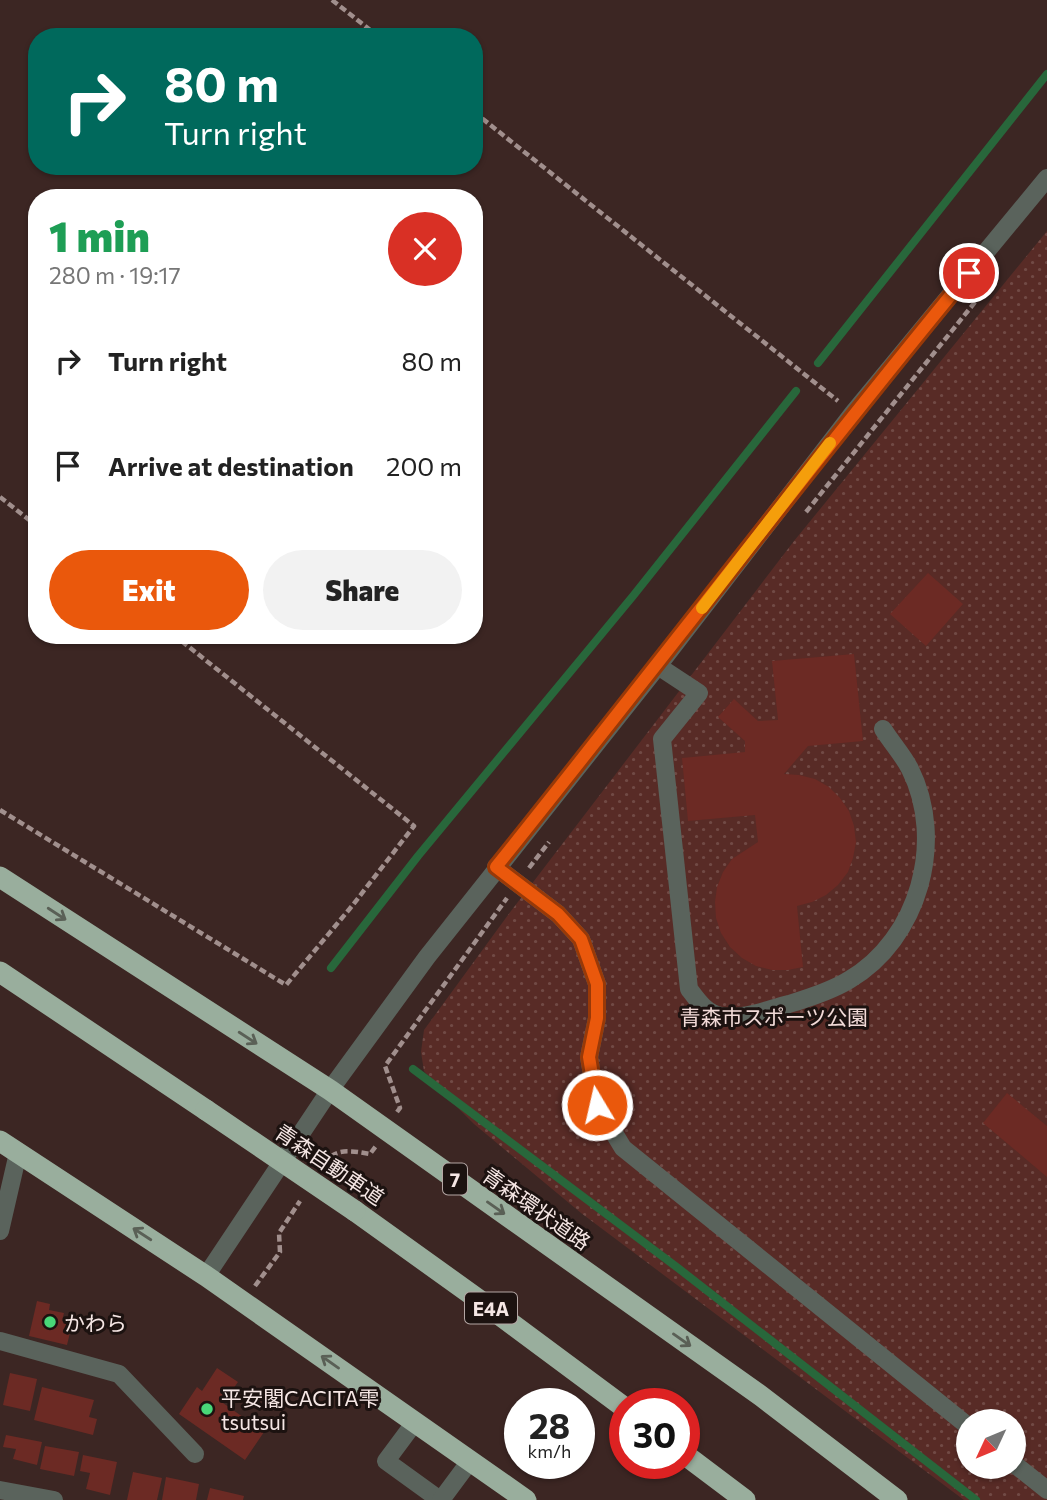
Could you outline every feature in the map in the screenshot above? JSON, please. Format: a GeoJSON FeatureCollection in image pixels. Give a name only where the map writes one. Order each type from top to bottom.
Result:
{"type":"FeatureCollection","features":[{"type":"Feature","properties":{"kind":"highway","name":"青森環状道路"},"geometry":{"type":"LineString","coordinates":[[0,877],[330,1090],[761,1396],[897,1500]]}},
{"type":"Feature","properties":{"kind":"highway","name":"青森自動車道"},"geometry":{"type":"LineString","coordinates":[[0,972],[355,1210],[609,1396]]}},
{"type":"Feature","properties":{"kind":"highway"},"geometry":{"type":"LineString","coordinates":[[9,1147],[243,1301],[521,1499]]}},
{"type":"Feature","properties":{"kind":"highway"},"geometry":{"type":"LineString","coordinates":[[700,1466],[745,1500]]}},
{"type":"Feature","properties":{"kind":"street"},"geometry":{"type":"LineString","coordinates":[[206,1276],[330,1090],[496,867],[658,666],[853,413],[1041,198],[1047,178]]}},
{"type":"Feature","properties":{"kind":"street"},"geometry":{"type":"LineString","coordinates":[[658,666],[699,692],[662,739],[689,989],[704,1009],[721,1016],[744,1015],[806,999],[850,980],[886,949],[912,909],[925,863],[925,814],[910,769],[883,729]]}},
{"type":"Feature","properties":{"kind":"street"},"geometry":{"type":"LineString","coordinates":[[496,867],[558,914],[581,939],[597,984],[597,1018],[589,1057],[597,1105],[623,1148],[956,1416]]}},
{"type":"Feature","properties":{"kind":"street"},"geometry":{"type":"LineString","coordinates":[[0,1231],[9,1147]]}},
{"type":"Feature","properties":{"kind":"street"},"geometry":{"type":"LineString","coordinates":[[0,1341],[119,1374],[195,1454]]}},
{"type":"Feature","properties":{"kind":"street"},"geometry":{"type":"LineString","coordinates":[[415,1422],[386,1461],[441,1500],[470,1461]]}},
{"type":"Feature","properties":{"kind":"street"},"geometry":{"type":"LineString","coordinates":[[1026,1473],[1047,1490]]}},
{"type":"Feature","properties":{"kind":"street"},"geometry":{"type":"LineString","coordinates":[[0,1490],[54,1500]]}},
{"type":"Feature","properties":{"kind":"path"},"geometry":{"type":"LineString","coordinates":[[332,0],[368,28]]}},
{"type":"Feature","properties":{"kind":"path"},"geometry":{"type":"LineString","coordinates":[[483,119],[853,413]]}},
{"type":"Feature","properties":{"kind":"path"},"geometry":{"type":"LineString","coordinates":[[806,513],[1004,267]]}},
{"type":"Feature","properties":{"kind":"path"},"geometry":{"type":"LineString","coordinates":[[0,497],[28,519]]}},
{"type":"Feature","properties":{"kind":"path"},"geometry":{"type":"LineString","coordinates":[[0,810],[286,985],[414,826],[185,644]]}},
{"type":"Feature","properties":{"kind":"path"},"geometry":{"type":"LineString","coordinates":[[322,1167],[329,1157],[346,1150],[370,1154],[387,1131],[400,1108],[385,1066],[550,839]]}},
{"type":"Feature","properties":{"kind":"path"},"geometry":{"type":"LineString","coordinates":[[243,1301],[280,1252],[279,1233],[300,1200]]}},
{"type":"Feature","properties":{"kind":"green space","name":"青森市スポーツ公園"},"geometry":{"type":"Polygon","coordinates":[[[1047,231],[1047,1500],[964,1500],[581,1213],[474,1124],[440,1090],[424,1071],[421,1052],[424,1030],[511,911],[794,541],[1047,231]]]}},
{"type":"Feature","properties":{"kind":"building"},"geometry":{"type":"Polygon","coordinates":[[[928,573],[963,604],[926,646],[890,614],[928,573]]]}},
{"type":"Feature","properties":{"kind":"building"},"geometry":{"type":"Polygon","coordinates":[[[854,654],[863,741],[808,746],[784,774],[815,779],[829,787],[840,798],[849,811],[854,826],[856,842],[853,858],[848,872],[838,885],[826,895],[797,906],[803,967],[772,970],[756,966],[730,947],[721,933],[715,902],[717,887],[732,859],[758,842],[755,815],[688,821],[682,758],[745,752],[745,741],[718,717],[734,699],[758,721],[778,720],[772,661],[854,654]]]}},
{"type":"Feature","properties":{"kind":"building"},"geometry":{"type":"Polygon","coordinates":[[[1007,1093],[1047,1126],[1047,1177],[983,1123],[1007,1093]]]}},
{"type":"Feature","properties":{"kind":"building","name":"かわら"},"geometry":{"type":"Polygon","coordinates":[[[37,1301],[50,1304],[49,1310],[64,1313],[62,1321],[72,1324],[67,1345],[29,1336],[37,1301]]]}},
{"type":"Feature","properties":{"kind":"building","name":"平安閣CACITA雫 tsutsui"},"geometry":{"type":"Polygon","coordinates":[[[217,1368],[238,1382],[223,1403],[264,1432],[245,1460],[179,1414],[197,1387],[202,1391],[217,1368]]]}},
{"type":"Feature","properties":{"kind":"building"},"geometry":{"type":"Polygon","coordinates":[[[10,1373],[37,1379],[30,1411],[3,1405],[10,1373]]]}},
{"type":"Feature","properties":{"kind":"building"},"geometry":{"type":"Polygon","coordinates":[[[42,1387],[94,1400],[89,1417],[97,1419],[93,1435],[34,1420],[42,1387]]]}},
{"type":"Feature","properties":{"kind":"building"},"geometry":{"type":"Polygon","coordinates":[[[6,1435],[42,1442],[37,1465],[13,1459],[16,1449],[3,1447],[6,1435]]]}},
{"type":"Feature","properties":{"kind":"building"},"geometry":{"type":"Polygon","coordinates":[[[45,1446],[79,1452],[74,1476],[40,1469],[45,1446]]]}},
{"type":"Feature","properties":{"kind":"building"},"geometry":{"type":"Polygon","coordinates":[[[83,1455],[117,1462],[110,1495],[86,1489],[90,1473],[80,1471],[83,1455]]]}},
{"type":"Feature","properties":{"kind":"building"},"geometry":{"type":"Polygon","coordinates":[[[133,1472],[162,1478],[157,1500],[127,1500],[133,1472]]]}},
{"type":"Feature","properties":{"kind":"building"},"geometry":{"type":"Polygon","coordinates":[[[166,1477],[199,1484],[196,1500],[162,1500],[166,1477]]]}},
{"type":"Feature","properties":{"kind":"building"},"geometry":{"type":"Polygon","coordinates":[[[210,1488],[244,1496],[243,1500],[207,1500],[210,1488]]]}},
{"type":"Feature","properties":{"kind":"waterway"},"geometry":{"type":"LineString","coordinates":[[818,363],[1047,74]]}},
{"type":"Feature","properties":{"kind":"waterway"},"geometry":{"type":"LineString","coordinates":[[331,968],[418,856],[633,596],[796,391]]}},
{"type":"Feature","properties":{"kind":"waterway"},"geometry":{"type":"LineString","coordinates":[[413,1069],[678,1268],[976,1500]]}},
{"type":"Feature","properties":{"kind":"slow traffic"},"geometry":{"type":"LineString","coordinates":[[702,608],[830,443]]}},
{"type":"Feature","properties":{"kind":"place","name":"かわら"},"geometry":{"type":"Point","coordinates":[50,1322]}},
{"type":"Feature","properties":{"kind":"place","name":"平安閣CACITA雫 tsutsui"},"geometry":{"type":"Point","coordinates":[207,1409]}},
{"type":"Feature","properties":{"kind":"route"},"geometry":{"type":"LineString","coordinates":[[597,1105],[589,1057],[597,1018],[597,984],[581,939],[558,914],[496,867],[658,666],[853,413],[969,273]]}}]}
